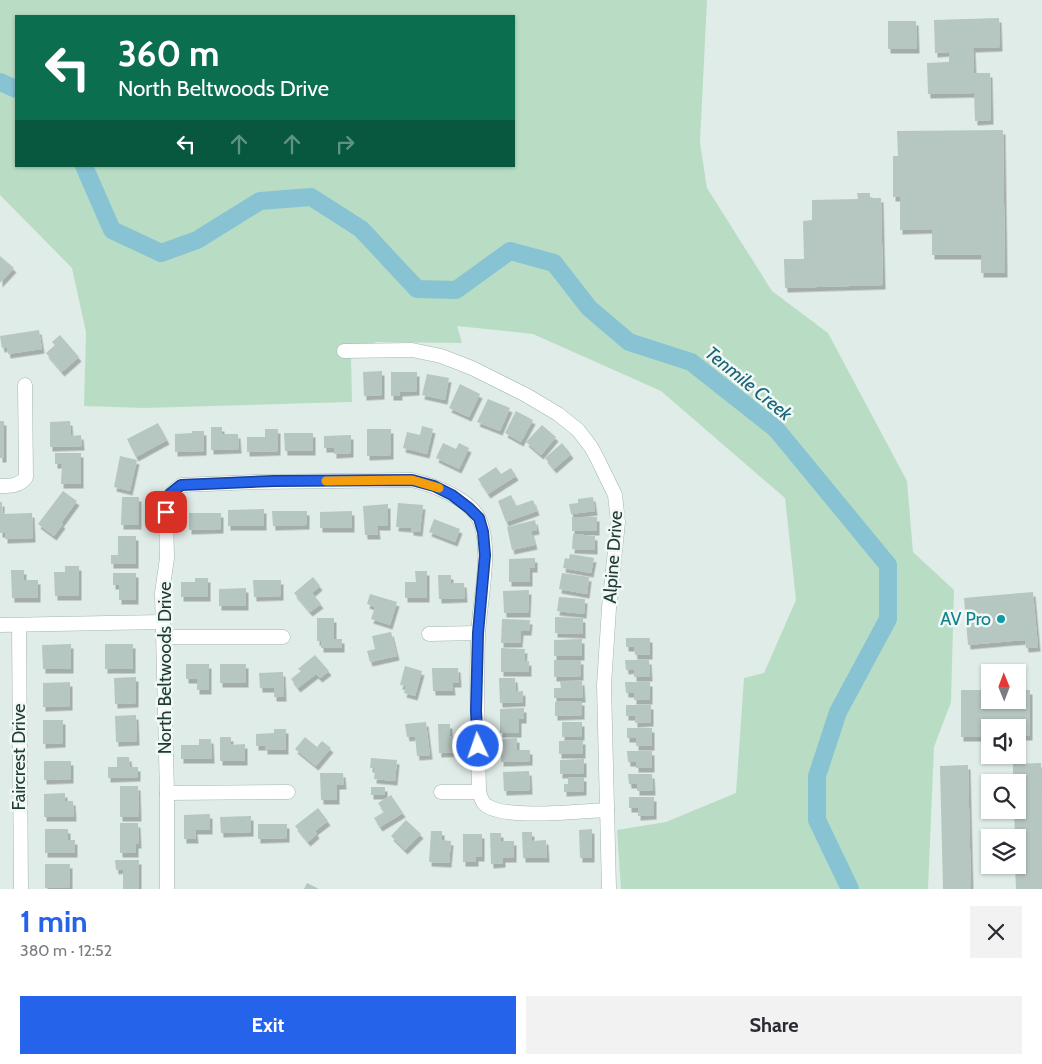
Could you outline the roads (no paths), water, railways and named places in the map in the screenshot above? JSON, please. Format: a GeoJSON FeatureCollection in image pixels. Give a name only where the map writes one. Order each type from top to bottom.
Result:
{"type":"FeatureCollection","features":[{"type":"Feature","properties":{"kind":"street","name":"Alpine Drive"},"geometry":{"type":"LineString","coordinates":[[344,351],[412,350],[441,356],[510,388],[558,414],[578,430],[592,447],[615,495],[618,522],[604,685],[608,810],[608,889]]}},
{"type":"Feature","properties":{"kind":"street"},"geometry":{"type":"LineString","coordinates":[[0,486],[14,486],[23,482],[26,477],[25,385]]}},
{"type":"Feature","properties":{"kind":"street","name":"North Beltwoods Drive"},"geometry":{"type":"LineString","coordinates":[[166,889],[167,793],[162,593],[167,558],[166,512],[170,494],[181,485],[266,481],[412,480],[434,486],[452,495],[479,518],[483,532],[485,555],[478,633],[476,711],[479,792]]}},
{"type":"Feature","properties":{"kind":"street"},"geometry":{"type":"LineString","coordinates":[[0,625],[163,622]]}},
{"type":"Feature","properties":{"kind":"street","name":"Faircrest Drive"},"geometry":{"type":"LineString","coordinates":[[19,625],[21,889]]}},
{"type":"Feature","properties":{"kind":"street"},"geometry":{"type":"LineString","coordinates":[[429,634],[478,633]]}},
{"type":"Feature","properties":{"kind":"street"},"geometry":{"type":"LineString","coordinates":[[164,637],[283,637]]}},
{"type":"Feature","properties":{"kind":"street"},"geometry":{"type":"LineString","coordinates":[[167,793],[288,792]]}},
{"type":"Feature","properties":{"kind":"street"},"geometry":{"type":"LineString","coordinates":[[441,792],[479,792],[483,803],[489,808],[508,814],[608,810]]}},
{"type":"Feature","properties":{"kind":"waterway","name":"Tenmile Creek"},"geometry":{"type":"LineString","coordinates":[[0,82],[15,89]]}},
{"type":"Feature","properties":{"kind":"waterway","name":"Tenmile Creek"},"geometry":{"type":"LineString","coordinates":[[84,167],[112,230],[161,253],[197,240],[260,201],[311,197],[361,229],[417,289],[456,290],[510,251],[554,263],[589,308],[629,342],[691,362],[776,429],[888,565],[888,619],[838,712],[817,776],[817,820],[850,889]]}},
{"type":"Feature","properties":{"kind":"place","name":"AV Pro"},"geometry":{"type":"Point","coordinates":[1001,619]}}]}
